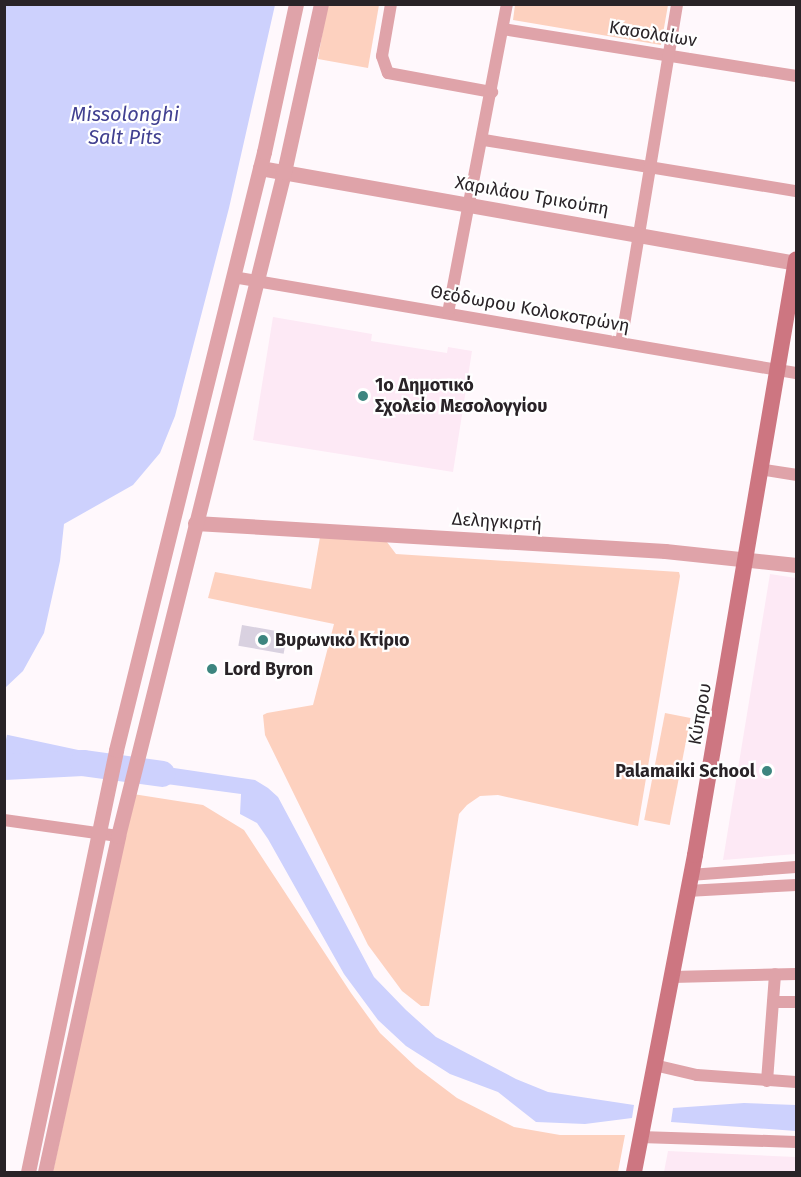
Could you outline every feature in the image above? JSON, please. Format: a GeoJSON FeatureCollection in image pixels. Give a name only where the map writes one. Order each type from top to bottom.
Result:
{"type":"FeatureCollection","features":[{"type":"Feature","properties":{"kind":"main road","name":"Κύπρου"},"geometry":{"type":"LineString","coordinates":[[634,1173],[689,883],[796,262]]}},
{"type":"Feature","properties":{"kind":"street"},"geometry":{"type":"LineString","coordinates":[[28,1173],[109,779],[260,168],[296,4]]}},
{"type":"Feature","properties":{"kind":"street"},"geometry":{"type":"LineString","coordinates":[[45,1173],[118,836],[284,172],[321,4]]}},
{"type":"Feature","properties":{"kind":"street"},"geometry":{"type":"LineString","coordinates":[[391,4],[382,56],[388,73],[492,92]]}},
{"type":"Feature","properties":{"kind":"street"},"geometry":{"type":"LineString","coordinates":[[448,313],[468,204],[484,140],[507,4]]}},
{"type":"Feature","properties":{"kind":"street"},"geometry":{"type":"LineString","coordinates":[[621,343],[677,4]]}},
{"type":"Feature","properties":{"kind":"street","name":"Κασολαίων"},"geometry":{"type":"LineString","coordinates":[[503,29],[796,76]]}},
{"type":"Feature","properties":{"kind":"street"},"geometry":{"type":"LineString","coordinates":[[484,140],[796,191]]}},
{"type":"Feature","properties":{"kind":"street","name":"Χαριλάου Τρικούπη"},"geometry":{"type":"LineString","coordinates":[[260,168],[796,262]]}},
{"type":"Feature","properties":{"kind":"street","name":"Θεόδωρου Κολοκοτρώνη"},"geometry":{"type":"LineString","coordinates":[[233,277],[796,373]]}},
{"type":"Feature","properties":{"kind":"street"},"geometry":{"type":"LineString","coordinates":[[759,469],[796,475]]}},
{"type":"Feature","properties":{"kind":"street","name":"Δεληγκιρτή"},"geometry":{"type":"LineString","coordinates":[[195,523],[796,565]]}},
{"type":"Feature","properties":{"kind":"street"},"geometry":{"type":"LineString","coordinates":[[4,820],[118,836]]}},
{"type":"Feature","properties":{"kind":"street"},"geometry":{"type":"LineString","coordinates":[[689,883],[796,867]]}},
{"type":"Feature","properties":{"kind":"street"},"geometry":{"type":"LineString","coordinates":[[689,883],[796,885]]}},
{"type":"Feature","properties":{"kind":"street"},"geometry":{"type":"LineString","coordinates":[[767,1081],[775,974]]}},
{"type":"Feature","properties":{"kind":"street"},"geometry":{"type":"LineString","coordinates":[[672,977],[796,974]]}},
{"type":"Feature","properties":{"kind":"street"},"geometry":{"type":"LineString","coordinates":[[772,1002],[796,1002]]}},
{"type":"Feature","properties":{"kind":"street"},"geometry":{"type":"LineString","coordinates":[[654,1065],[698,1076],[796,1082]]}},
{"type":"Feature","properties":{"kind":"street"},"geometry":{"type":"LineString","coordinates":[[640,1137],[796,1142]]}},
{"type":"Feature","properties":{"kind":"shaded area"},"geometry":{"type":"Polygon","coordinates":[[[515,4],[668,5],[661,45],[513,20],[515,4]]]}},
{"type":"Feature","properties":{"kind":"shaded area"},"geometry":{"type":"Polygon","coordinates":[[[327,5],[379,5],[368,68],[318,59],[327,5]]]}},
{"type":"Feature","properties":{"kind":"shaded area","name":"1ο Δημοτικό Σχολείο Μεσολογγίου"},"geometry":{"type":"Polygon","coordinates":[[[273,317],[372,334],[371,341],[447,353],[448,347],[472,351],[453,472],[253,440],[273,317]]]}},
{"type":"Feature","properties":{"kind":"shaded area"},"geometry":{"type":"Polygon","coordinates":[[[320,537],[387,542],[396,554],[679,572],[680,576],[638,826],[498,795],[480,796],[467,805],[459,814],[429,1006],[421,1006],[402,991],[368,945],[265,735],[263,715],[313,705],[334,624],[208,598],[215,572],[311,589],[320,537]]]}},
{"type":"Feature","properties":{"kind":"shaded area","name":"Palamaiki School"},"geometry":{"type":"Polygon","coordinates":[[[770,574],[796,578],[796,854],[723,860],[770,574]]]}},
{"type":"Feature","properties":{"kind":"shaded area"},"geometry":{"type":"Polygon","coordinates":[[[665,713],[691,718],[670,825],[644,820],[665,713]]]}},
{"type":"Feature","properties":{"kind":"shaded area"},"geometry":{"type":"Polygon","coordinates":[[[133,794],[203,805],[244,830],[351,993],[380,1033],[416,1067],[457,1098],[514,1127],[560,1135],[625,1135],[618,1172],[53,1172],[133,794]]]}},
{"type":"Feature","properties":{"kind":"shaded area"},"geometry":{"type":"Polygon","coordinates":[[[668,1151],[796,1157],[796,1172],[664,1172],[668,1151]]]}},
{"type":"Feature","properties":{"kind":"water","name":"Missolonghi Salt Pits"},"geometry":{"type":"Polygon","coordinates":[[[5,4],[275,5],[229,208],[175,416],[160,453],[133,485],[64,524],[60,561],[44,633],[23,671],[5,688],[5,4]]]}},
{"type":"Feature","properties":{"kind":"water"},"geometry":{"type":"Polygon","coordinates":[[[7,735],[97,754],[93,773],[4,754],[7,735]]]}},
{"type":"Feature","properties":{"kind":"water"},"geometry":{"type":"Polygon","coordinates":[[[147,764],[255,780],[268,788],[278,797],[374,977],[406,1010],[436,1037],[516,1079],[548,1092],[634,1105],[632,1118],[585,1124],[536,1122],[498,1092],[450,1074],[406,1046],[378,1020],[344,974],[268,839],[257,823],[240,814],[241,794],[144,781],[138,776],[141,767],[147,764]]]}},
{"type":"Feature","properties":{"kind":"water"},"geometry":{"type":"Polygon","coordinates":[[[744,1103],[796,1105],[796,1131],[671,1122],[673,1108],[744,1103]]]}},
{"type":"Feature","properties":{"kind":"building","name":"Βυρωνικό Κτίριο"},"geometry":{"type":"Polygon","coordinates":[[[242,625],[287,633],[284,654],[238,646],[242,625]]]}},
{"type":"Feature","properties":{"kind":"waterway"},"geometry":{"type":"LineString","coordinates":[[4,767],[83,763],[162,774]]}},
{"type":"Feature","properties":{"kind":"place","name":"1ο Δημοτικό Σχολείο Μεσολογγίου"},"geometry":{"type":"Point","coordinates":[363,396]}},
{"type":"Feature","properties":{"kind":"place","name":"Βυρωνικό Κτίριο"},"geometry":{"type":"Point","coordinates":[263,640]}},
{"type":"Feature","properties":{"kind":"place","name":"Lord Byron"},"geometry":{"type":"Point","coordinates":[212,669]}},
{"type":"Feature","properties":{"kind":"place","name":"Palamaiki School"},"geometry":{"type":"Point","coordinates":[767,771]}}]}
